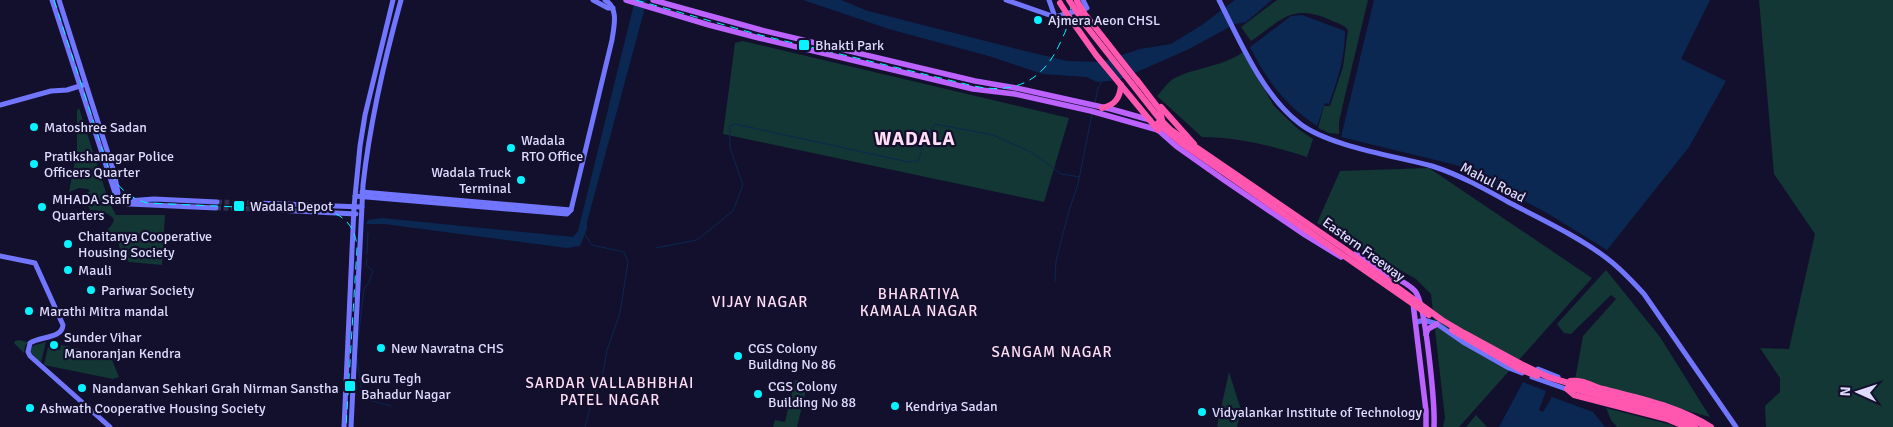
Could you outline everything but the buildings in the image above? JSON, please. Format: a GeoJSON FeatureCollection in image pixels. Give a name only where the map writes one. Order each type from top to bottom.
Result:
{"type":"FeatureCollection","features":[{"type":"Feature","properties":{"kind":"highway","name":"Eastern Freeway"},"geometry":{"type":"LineString","coordinates":[[1069,0],[1087,27],[1158,117],[1171,130],[1346,250],[1442,320],[1548,377],[1671,410],[1707,427]]}},
{"type":"Feature","properties":{"kind":"highway"},"geometry":{"type":"LineString","coordinates":[[1078,0],[1115,54],[1197,146],[1200,154]]}},
{"type":"Feature","properties":{"kind":"highway","name":"Eastern Freeway"},"geometry":{"type":"LineString","coordinates":[[1061,1],[1155,120],[1168,133],[1424,312],[1519,369],[1604,398],[1669,415],[1695,427]]}},
{"type":"Feature","properties":{"kind":"highway"},"geometry":{"type":"LineString","coordinates":[[1061,1],[1067,14],[1120,84],[1150,120],[1160,127]]}},
{"type":"Feature","properties":{"kind":"highway"},"geometry":{"type":"LineString","coordinates":[[1137,80],[1160,110],[1160,127]]}},
{"type":"Feature","properties":{"kind":"highway"},"geometry":{"type":"LineString","coordinates":[[1096,109],[1110,106],[1116,100],[1120,94],[1120,84]]}},
{"type":"Feature","properties":{"kind":"highway"},"geometry":{"type":"LineString","coordinates":[[1570,381],[1577,380],[1675,408],[1712,427]]}},
{"type":"Feature","properties":{"kind":"highway"},"geometry":{"type":"LineString","coordinates":[[1567,389],[1574,395],[1667,419],[1688,427]]}},
{"type":"Feature","properties":{"kind":"main road"},"geometry":{"type":"LineString","coordinates":[[653,0],[761,30],[1016,91],[1150,120]]}},
{"type":"Feature","properties":{"kind":"main road"},"geometry":{"type":"LineString","coordinates":[[628,1],[709,25],[973,89],[1016,91]]}},
{"type":"Feature","properties":{"kind":"main road"},"geometry":{"type":"LineString","coordinates":[[1096,109],[1160,127],[1382,271],[1408,285],[1419,296],[1423,310],[1434,410],[1434,427]]}},
{"type":"Feature","properties":{"kind":"main road"},"geometry":{"type":"LineString","coordinates":[[1160,127],[1176,146],[1305,235],[1403,292],[1412,300],[1416,312],[1426,427]]}},
{"type":"Feature","properties":{"kind":"main road"},"geometry":{"type":"LineString","coordinates":[[1426,334],[1428,329],[1437,324]]}},
{"type":"Feature","properties":{"kind":"street"},"geometry":{"type":"LineString","coordinates":[[52,0],[80,86],[114,172],[117,192],[121,198],[130,201],[151,199],[217,202]]}},
{"type":"Feature","properties":{"kind":"street"},"geometry":{"type":"LineString","coordinates":[[59,0],[86,84],[116,196],[120,202],[216,208]]}},
{"type":"Feature","properties":{"kind":"street"},"geometry":{"type":"LineString","coordinates":[[344,427],[354,207],[360,146],[365,115],[393,0]]}},
{"type":"Feature","properties":{"kind":"street"},"geometry":{"type":"LineString","coordinates":[[351,427],[362,208],[367,147],[372,117],[401,0]]}},
{"type":"Feature","properties":{"kind":"street"},"geometry":{"type":"LineString","coordinates":[[594,0],[608,8],[613,8]]}},
{"type":"Feature","properties":{"kind":"street"},"geometry":{"type":"LineString","coordinates":[[355,194],[567,214],[570,210],[612,40],[615,18],[611,3],[605,0]]}},
{"type":"Feature","properties":{"kind":"street"},"geometry":{"type":"LineString","coordinates":[[1006,0],[1055,17],[1086,10]]}},
{"type":"Feature","properties":{"kind":"street"},"geometry":{"type":"LineString","coordinates":[[1048,0],[1055,17]]}},
{"type":"Feature","properties":{"kind":"street","name":"Mahul Road"},"geometry":{"type":"LineString","coordinates":[[1220,2],[1273,97],[1286,112],[1316,134],[1433,167],[1463,178],[1560,230],[1607,258],[1628,276],[1644,294],[1736,427]]}},
{"type":"Feature","properties":{"kind":"street"},"geometry":{"type":"LineString","coordinates":[[0,105],[51,90],[67,90],[86,84]]}},
{"type":"Feature","properties":{"kind":"street"},"geometry":{"type":"LineString","coordinates":[[199,207],[200,201]]}},
{"type":"Feature","properties":{"kind":"street"},"geometry":{"type":"LineString","coordinates":[[256,203],[362,208]]}},
{"type":"Feature","properties":{"kind":"street"},"geometry":{"type":"LineString","coordinates":[[288,204],[288,211]]}},
{"type":"Feature","properties":{"kind":"street"},"geometry":{"type":"LineString","coordinates":[[325,206],[325,212]]}},
{"type":"Feature","properties":{"kind":"street"},"geometry":{"type":"LineString","coordinates":[[346,207],[346,213]]}},
{"type":"Feature","properties":{"kind":"street"},"geometry":{"type":"LineString","coordinates":[[256,210],[362,214]]}},
{"type":"Feature","properties":{"kind":"street"},"geometry":{"type":"LineString","coordinates":[[0,256],[35,263],[63,325],[62,331],[59,334],[30,343],[28,352],[30,356],[110,427]]}},
{"type":"Feature","properties":{"kind":"street"},"geometry":{"type":"LineString","coordinates":[[1416,312],[1423,310],[1432,312],[1521,362],[1570,381],[1679,415],[1702,427]]}},
{"type":"Feature","properties":{"kind":"street"},"geometry":{"type":"LineString","coordinates":[[1417,322],[1424,320],[1437,324],[1509,368],[1567,389],[1669,418],[1688,427]]}},
{"type":"Feature","properties":{"kind":"street"},"geometry":{"type":"LineString","coordinates":[[1509,368],[1516,358]]}},
{"type":"Feature","properties":{"kind":"street"},"geometry":{"type":"LineString","coordinates":[[345,407],[352,408]]}},
{"type":"Feature","properties":{"kind":"green space"},"geometry":{"type":"Polygon","coordinates":[[[1277,0],[1368,0],[1339,122],[1339,134],[1329,133],[1318,128],[1324,106],[1330,106],[1343,67],[1348,30],[1339,23],[1315,15],[1295,14],[1278,21],[1251,41],[1241,27],[1277,0]]]}},
{"type":"Feature","properties":{"kind":"green space"},"geometry":{"type":"Polygon","coordinates":[[[1759,0],[1893,0],[1893,427],[1766,427],[1765,406],[1780,392],[1780,378],[1760,348],[1789,349],[1815,234],[1774,174],[1759,0]]]}},
{"type":"Feature","properties":{"kind":"green space"},"geometry":{"type":"Polygon","coordinates":[[[743,41],[1069,118],[1044,202],[723,134],[735,43],[743,41]]]}},
{"type":"Feature","properties":{"kind":"green space"},"geometry":{"type":"Polygon","coordinates":[[[1243,52],[1274,106],[1298,129],[1313,139],[1307,157],[1255,143],[1202,137],[1157,96],[1173,79],[1227,61],[1243,52]]]}},
{"type":"Feature","properties":{"kind":"green space"},"geometry":{"type":"Polygon","coordinates":[[[79,108],[109,202],[116,215],[165,215],[162,265],[129,262],[126,260],[120,252],[118,238],[104,234],[114,219],[103,212],[90,210],[87,203],[80,197],[90,191],[88,189],[79,188],[69,192],[77,151],[77,111],[79,108]]]}},
{"type":"Feature","properties":{"kind":"green space"},"geometry":{"type":"Polygon","coordinates":[[[1429,168],[1592,278],[1459,427],[1443,427],[1445,418],[1431,294],[1416,279],[1317,223],[1340,171],[1429,168]]]}},
{"type":"Feature","properties":{"kind":"green space"},"geometry":{"type":"Polygon","coordinates":[[[1606,270],[1660,337],[1710,417],[1575,380],[1583,336],[1616,299],[1611,295],[1571,334],[1564,333],[1557,324],[1606,270]]]}},
{"type":"Feature","properties":{"kind":"green space"},"geometry":{"type":"Polygon","coordinates":[[[19,340],[28,342],[24,353],[14,343],[19,340]]]}},
{"type":"Feature","properties":{"kind":"green space"},"geometry":{"type":"Polygon","coordinates":[[[46,342],[40,366],[29,356],[32,346],[46,342]]]}},
{"type":"Feature","properties":{"kind":"green space"},"geometry":{"type":"Polygon","coordinates":[[[61,345],[110,355],[119,377],[113,379],[44,365],[48,347],[60,350],[61,345]]]}},
{"type":"Feature","properties":{"kind":"green space"},"geometry":{"type":"Polygon","coordinates":[[[1229,372],[1241,410],[1237,427],[1219,427],[1217,426],[1229,372]]]}},
{"type":"Feature","properties":{"kind":"green space"},"geometry":{"type":"Polygon","coordinates":[[[795,380],[808,382],[797,427],[773,427],[775,420],[785,422],[795,380]]]}},
{"type":"Feature","properties":{"kind":"green space"},"geometry":{"type":"Polygon","coordinates":[[[1606,408],[1675,427],[1617,427],[1611,420],[1606,408]]]}},
{"type":"Feature","properties":{"kind":"green space"},"geometry":{"type":"Polygon","coordinates":[[[1476,415],[1487,427],[1466,427],[1476,415]]]}},
{"type":"Feature","properties":{"kind":"water"},"geometry":{"type":"Polygon","coordinates":[[[635,0],[647,0],[587,222],[587,229],[580,246],[567,248],[384,224],[366,224],[368,220],[382,218],[573,237],[578,231],[635,0]]]}},
{"type":"Feature","properties":{"kind":"water"},"geometry":{"type":"Polygon","coordinates":[[[803,0],[841,0],[868,11],[1067,61],[1101,62],[1140,49],[1171,44],[1202,25],[1235,0],[1272,0],[1246,22],[1235,24],[1189,49],[1119,80],[1097,82],[1087,77],[1043,74],[992,57],[889,29],[803,0]]]}},
{"type":"Feature","properties":{"kind":"water"},"geometry":{"type":"Polygon","coordinates":[[[1374,0],[1710,0],[1681,59],[1726,81],[1689,147],[1607,250],[1547,213],[1456,165],[1341,137],[1374,0]]]}},
{"type":"Feature","properties":{"kind":"water"},"geometry":{"type":"Polygon","coordinates":[[[1302,15],[1345,31],[1344,50],[1338,77],[1329,104],[1325,103],[1317,126],[1286,101],[1270,82],[1250,47],[1291,16],[1302,15]]]}},
{"type":"Feature","properties":{"kind":"water"},"geometry":{"type":"Polygon","coordinates":[[[1523,382],[1546,391],[1539,410],[1543,412],[1552,397],[1593,412],[1605,427],[1499,427],[1523,382]]]}},
{"type":"Feature","properties":{"kind":"waterway"},"geometry":{"type":"LineString","coordinates":[[1095,103],[1098,88],[1102,81]]}},
{"type":"Feature","properties":{"kind":"waterway"},"geometry":{"type":"LineString","coordinates":[[1055,281],[1056,261],[1078,184],[1092,114]]}},
{"type":"Feature","properties":{"kind":"waterway"},"geometry":{"type":"LineString","coordinates":[[656,248],[697,240],[733,211],[743,185],[730,148],[730,126],[735,124],[908,162],[918,161],[925,140],[935,124],[993,135],[1031,152],[1061,174],[1080,177]]}},
{"type":"Feature","properties":{"kind":"waterway"},"geometry":{"type":"LineString","coordinates":[[367,254],[368,231]]}},
{"type":"Feature","properties":{"kind":"waterway"},"geometry":{"type":"LineString","coordinates":[[585,235],[592,245],[624,252],[628,262],[620,313],[607,350],[602,378],[593,396],[585,427]]}},
{"type":"Feature","properties":{"kind":"waterway"},"geometry":{"type":"LineString","coordinates":[[357,349],[364,289],[373,271],[366,265],[367,259]]}},
{"type":"Feature","properties":{"kind":"waterway"},"geometry":{"type":"LineString","coordinates":[[357,358],[362,394],[369,400],[391,406]]}},
{"type":"Feature","properties":{"kind":"tunnel"},"geometry":{"type":"LineString","coordinates":[[217,202],[256,203]]}},
{"type":"Feature","properties":{"kind":"tunnel"},"geometry":{"type":"LineString","coordinates":[[216,208],[256,209]]}},
{"type":"Feature","properties":{"kind":"railway"},"geometry":{"type":"LineString","coordinates":[[54,0],[109,170],[116,182],[129,195],[147,203],[328,211],[340,216],[349,224],[355,235],[357,248],[346,427]]}},
{"type":"Feature","properties":{"kind":"railway"},"geometry":{"type":"LineString","coordinates":[[636,0],[760,35],[989,88],[1016,86],[1027,82],[1046,66],[1066,31],[1070,16],[1071,0]]}},
{"type":"Feature","properties":{"kind":"place","name":"Ajmera Aeon CHSL"},"geometry":{"type":"Point","coordinates":[1038,20]}},
{"type":"Feature","properties":{"kind":"place","name":"Bhakti Park"},"geometry":{"type":"Point","coordinates":[804,45]}},
{"type":"Feature","properties":{"kind":"place","name":"Matoshree Sadan"},"geometry":{"type":"Point","coordinates":[34,127]}},
{"type":"Feature","properties":{"kind":"place","name":"Wadala RTO Office"},"geometry":{"type":"Point","coordinates":[511,148]}},
{"type":"Feature","properties":{"kind":"place","name":"Pratikshanagar Police Officers Quarter"},"geometry":{"type":"Point","coordinates":[34,164]}},
{"type":"Feature","properties":{"kind":"place","name":"Wadala Truck Terminal"},"geometry":{"type":"Point","coordinates":[521,180]}},
{"type":"Feature","properties":{"kind":"place","name":"Wadala Depot"},"geometry":{"type":"Point","coordinates":[239,206]}},
{"type":"Feature","properties":{"kind":"place","name":"MHADA Staff Quarters"},"geometry":{"type":"Point","coordinates":[42,207]}},
{"type":"Feature","properties":{"kind":"place","name":"Chaitanya Cooperative Housing Society"},"geometry":{"type":"Point","coordinates":[68,244]}},
{"type":"Feature","properties":{"kind":"place","name":"Mauli"},"geometry":{"type":"Point","coordinates":[68,270]}},
{"type":"Feature","properties":{"kind":"place","name":"Pariwar Society"},"geometry":{"type":"Point","coordinates":[91,290]}},
{"type":"Feature","properties":{"kind":"place","name":"Marathi Mitra mandal"},"geometry":{"type":"Point","coordinates":[29,311]}},
{"type":"Feature","properties":{"kind":"place","name":"Sunder Vihar Manoranjan Kendra"},"geometry":{"type":"Point","coordinates":[54,345]}},
{"type":"Feature","properties":{"kind":"place","name":"New Navratna CHS"},"geometry":{"type":"Point","coordinates":[381,348]}},
{"type":"Feature","properties":{"kind":"place","name":"CGS Colony Building No 86"},"geometry":{"type":"Point","coordinates":[738,356]}},
{"type":"Feature","properties":{"kind":"place","name":"Guru Tegh Bahadur Nagar"},"geometry":{"type":"Point","coordinates":[350,386]}},
{"type":"Feature","properties":{"kind":"place","name":"Nandanvan Sehkari Grah Nirman Sanstha"},"geometry":{"type":"Point","coordinates":[82,388]}},
{"type":"Feature","properties":{"kind":"place","name":"CGS Colony Building No 88"},"geometry":{"type":"Point","coordinates":[758,394]}},
{"type":"Feature","properties":{"kind":"place","name":"Kendriya Sadan"},"geometry":{"type":"Point","coordinates":[895,406]}},
{"type":"Feature","properties":{"kind":"place","name":"Ashwath Cooperative Housing Society"},"geometry":{"type":"Point","coordinates":[30,408]}},
{"type":"Feature","properties":{"kind":"place","name":"Vidyalankar Institute of Technology"},"geometry":{"type":"Point","coordinates":[1202,412]}},
{"type":"Feature","properties":{"kind":"district","name":"WADALA"},"geometry":{"type":"Point","coordinates":[915,138]}},
{"type":"Feature","properties":{"kind":"district","name":"VIJAY NAGAR"},"geometry":{"type":"Point","coordinates":[760,302]}},
{"type":"Feature","properties":{"kind":"district","name":"BHARATIYA KAMALA NAGAR"},"geometry":{"type":"Point","coordinates":[919,302]}},
{"type":"Feature","properties":{"kind":"district","name":"SANGAM NAGAR"},"geometry":{"type":"Point","coordinates":[1052,352]}},
{"type":"Feature","properties":{"kind":"district","name":"SARDAR VALLABHBHAI PATEL NAGAR"},"geometry":{"type":"Point","coordinates":[610,392]}}]}
